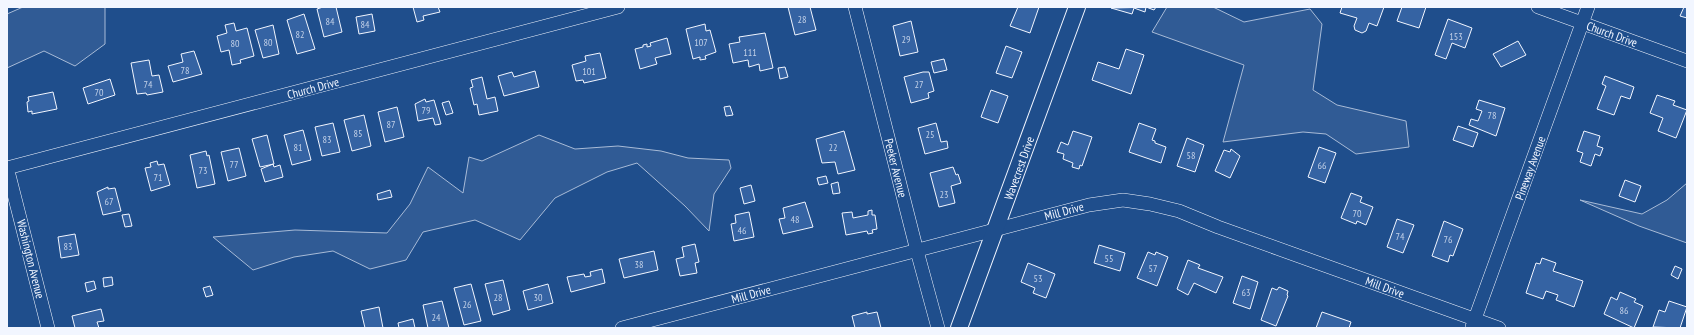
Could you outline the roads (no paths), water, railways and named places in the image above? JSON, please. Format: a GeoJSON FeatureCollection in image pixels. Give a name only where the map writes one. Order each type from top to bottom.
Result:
{"type":"FeatureCollection","features":[{"type":"Feature","properties":{"kind":"street","name":"Church Drive"},"geometry":{"type":"LineString","coordinates":[[7,168],[618,7]]}},
{"type":"Feature","properties":{"kind":"street","name":"Peeker Avenue"},"geometry":{"type":"LineString","coordinates":[[855,7],[938,328]]}},
{"type":"Feature","properties":{"kind":"street","name":"Wavecrest Drive"},"geometry":{"type":"LineString","coordinates":[[959,328],[1077,7]]}},
{"type":"Feature","properties":{"kind":"street","name":"Church Drive"},"geometry":{"type":"LineString","coordinates":[[1538,7],[1687,61]]}},
{"type":"Feature","properties":{"kind":"street","name":"Pineway Avenue"},"geometry":{"type":"LineString","coordinates":[[1474,324],[1588,7]]}},
{"type":"Feature","properties":{"kind":"street","name":"Washington Avenue"},"geometry":{"type":"LineString","coordinates":[[7,168],[48,328]]}},
{"type":"Feature","properties":{"kind":"street","name":"Mill Drive"},"geometry":{"type":"LineString","coordinates":[[622,328],[1089,205],[1123,200],[1150,204],[1179,211],[1474,324],[1499,328]]}}]}
